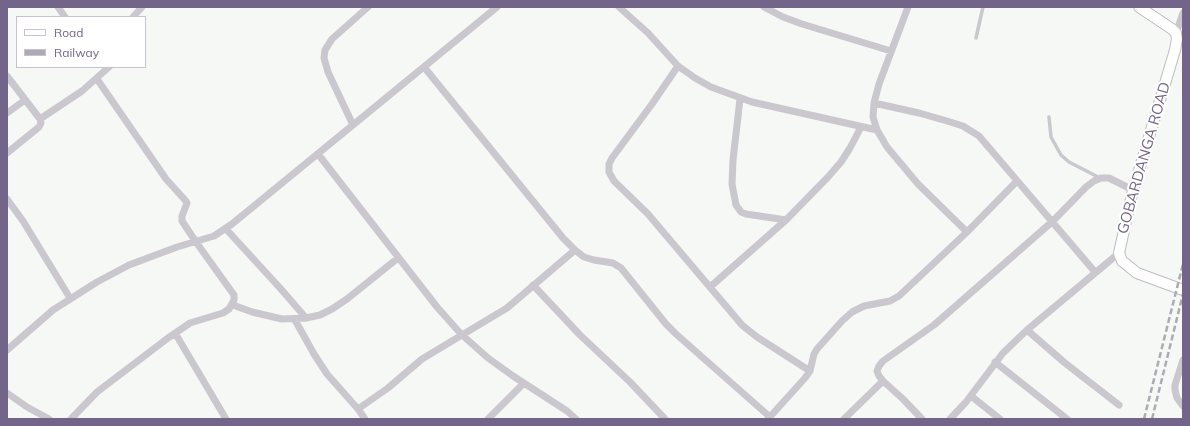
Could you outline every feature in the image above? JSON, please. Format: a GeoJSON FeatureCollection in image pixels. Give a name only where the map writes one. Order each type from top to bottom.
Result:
{"type":"FeatureCollection","features":[{"type":"Feature","properties":{"kind":"main road"},"geometry":{"type":"LineString","coordinates":[[1139,7],[1176,33]]}},
{"type":"Feature","properties":{"kind":"main road","name":"GOBARDANGA ROAD"},"geometry":{"type":"LineString","coordinates":[[1176,33],[1175,50],[1133,190],[1119,252],[1122,261],[1137,273],[1183,290]]}},
{"type":"Feature","properties":{"kind":"street"},"geometry":{"type":"LineString","coordinates":[[58,7],[64,16]]}},
{"type":"Feature","properties":{"kind":"street"},"geometry":{"type":"LineString","coordinates":[[134,16],[142,7]]}},
{"type":"Feature","properties":{"kind":"street"},"geometry":{"type":"LineString","coordinates":[[353,125],[328,72],[324,58],[325,50],[332,39],[368,7]]}},
{"type":"Feature","properties":{"kind":"street"},"geometry":{"type":"LineString","coordinates":[[7,350],[48,314],[70,298],[129,264],[214,236],[226,228],[260,202],[497,7]]}},
{"type":"Feature","properties":{"kind":"street"},"geometry":{"type":"LineString","coordinates":[[619,7],[648,33],[678,66],[711,87],[740,99],[877,130]]}},
{"type":"Feature","properties":{"kind":"street"},"geometry":{"type":"LineString","coordinates":[[764,7],[802,24],[891,51]]}},
{"type":"Feature","properties":{"kind":"street"},"geometry":{"type":"LineString","coordinates":[[908,7],[879,84],[874,103],[873,117],[877,130],[887,147],[918,184],[967,232]]}},
{"type":"Feature","properties":{"kind":"street"},"geometry":{"type":"LineString","coordinates":[[1176,33],[1183,13]]}},
{"type":"Feature","properties":{"kind":"street"},"geometry":{"type":"LineString","coordinates":[[678,66],[612,158],[609,164],[610,172],[614,181],[648,214],[742,325],[757,337],[810,371]]}},
{"type":"Feature","properties":{"kind":"street"},"geometry":{"type":"LineString","coordinates":[[424,67],[575,250],[584,257],[613,263],[621,268],[671,329],[769,418],[797,388],[810,371],[814,354],[817,349],[842,321],[852,312],[864,306],[890,301],[899,296],[967,232],[1017,181]]}},
{"type":"Feature","properties":{"kind":"street"},"geometry":{"type":"LineString","coordinates":[[40,119],[82,91],[97,79],[106,68]]}},
{"type":"Feature","properties":{"kind":"street"},"geometry":{"type":"LineString","coordinates":[[7,76],[40,119],[41,123],[39,127],[7,153]]}},
{"type":"Feature","properties":{"kind":"street"},"geometry":{"type":"LineString","coordinates":[[71,419],[98,392],[175,333],[190,323],[223,313],[233,305],[234,300],[234,296],[182,221],[182,216],[187,203],[166,179],[97,79]]}},
{"type":"Feature","properties":{"kind":"street"},"geometry":{"type":"LineString","coordinates":[[740,99],[733,172],[733,190],[736,205],[741,212],[746,214],[786,220]]}},
{"type":"Feature","properties":{"kind":"street"},"geometry":{"type":"LineString","coordinates":[[7,113],[25,100]]}},
{"type":"Feature","properties":{"kind":"street"},"geometry":{"type":"LineString","coordinates":[[874,103],[919,112],[963,126],[978,136],[1053,221],[1095,272]]}},
{"type":"Feature","properties":{"kind":"street"},"geometry":{"type":"LineString","coordinates":[[710,287],[786,220],[828,177],[841,162],[861,127]]}},
{"type":"Feature","properties":{"kind":"street"},"geometry":{"type":"LineString","coordinates":[[318,154],[437,307],[462,334],[488,358],[567,411],[576,419]]}},
{"type":"Feature","properties":{"kind":"street"},"geometry":{"type":"LineString","coordinates":[[922,419],[883,381],[877,370],[883,361],[934,325],[1053,221],[1086,187],[1101,178],[1109,178],[1133,190]]}},
{"type":"Feature","properties":{"kind":"street"},"geometry":{"type":"LineString","coordinates":[[7,200],[23,221],[70,298]]}},
{"type":"Feature","properties":{"kind":"street"},"geometry":{"type":"LineString","coordinates":[[226,228],[306,318]]}},
{"type":"Feature","properties":{"kind":"street"},"geometry":{"type":"LineString","coordinates":[[358,409],[388,388],[422,359],[507,308],[575,250]]}},
{"type":"Feature","properties":{"kind":"street"},"geometry":{"type":"LineString","coordinates":[[950,419],[971,396],[1003,353],[1027,330],[1119,252]]}},
{"type":"Feature","properties":{"kind":"street"},"geometry":{"type":"LineString","coordinates":[[233,305],[268,316],[295,320],[320,315],[332,309],[398,258]]}},
{"type":"Feature","properties":{"kind":"street"},"geometry":{"type":"LineString","coordinates":[[533,285],[580,335],[630,382],[665,419]]}},
{"type":"Feature","properties":{"kind":"street"},"geometry":{"type":"LineString","coordinates":[[295,320],[327,374],[365,419]]}},
{"type":"Feature","properties":{"kind":"street"},"geometry":{"type":"LineString","coordinates":[[1027,330],[1065,363],[1119,405]]}},
{"type":"Feature","properties":{"kind":"street"},"geometry":{"type":"LineString","coordinates":[[175,333],[226,419]]}},
{"type":"Feature","properties":{"kind":"street"},"geometry":{"type":"LineString","coordinates":[[1183,360],[1175,384],[1175,390],[1183,406]]}},
{"type":"Feature","properties":{"kind":"street"},"geometry":{"type":"LineString","coordinates":[[996,362],[1067,419]]}},
{"type":"Feature","properties":{"kind":"street"},"geometry":{"type":"LineString","coordinates":[[844,419],[883,381]]}},
{"type":"Feature","properties":{"kind":"street"},"geometry":{"type":"LineString","coordinates":[[488,419],[524,383]]}},
{"type":"Feature","properties":{"kind":"street"},"geometry":{"type":"LineString","coordinates":[[7,393],[27,407],[49,419]]}},
{"type":"Feature","properties":{"kind":"street"},"geometry":{"type":"LineString","coordinates":[[971,396],[1000,419]]}},
{"type":"Feature","properties":{"kind":"lane"},"geometry":{"type":"LineString","coordinates":[[976,38],[983,7]]}},
{"type":"Feature","properties":{"kind":"lane"},"geometry":{"type":"LineString","coordinates":[[1049,117],[1051,136],[1061,155],[1069,162],[1101,178]]}},
{"type":"Feature","properties":{"kind":"railway"},"geometry":{"type":"LineString","coordinates":[[1144,419],[1183,264]]}},
{"type":"Feature","properties":{"kind":"railway"},"geometry":{"type":"LineString","coordinates":[[1152,419],[1183,294]]}}]}
